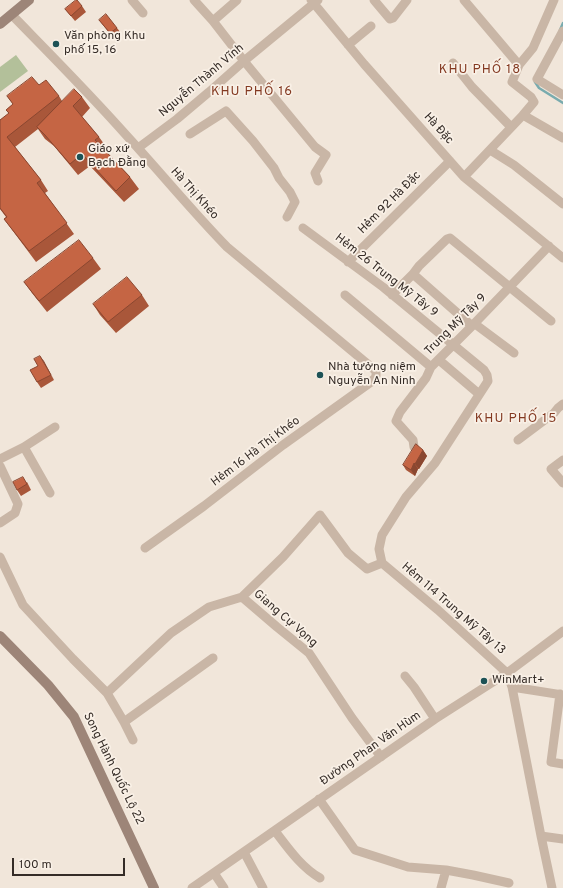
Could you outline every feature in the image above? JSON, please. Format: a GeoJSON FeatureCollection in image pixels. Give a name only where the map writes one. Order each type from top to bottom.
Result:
{"type":"FeatureCollection","features":[{"type":"Feature","properties":{"kind":"street"},"geometry":{"type":"LineString","coordinates":[[0,24],[29,0]]}},
{"type":"Feature","properties":{"kind":"street"},"geometry":{"type":"LineString","coordinates":[[132,0],[143,13]]}},
{"type":"Feature","properties":{"kind":"street"},"geometry":{"type":"LineString","coordinates":[[194,0],[213,21],[315,147],[326,155],[315,173],[318,181]]}},
{"type":"Feature","properties":{"kind":"street"},"geometry":{"type":"LineString","coordinates":[[213,21],[237,0]]}},
{"type":"Feature","properties":{"kind":"street"},"geometry":{"type":"LineString","coordinates":[[374,0],[390,19],[393,18],[407,0]]}},
{"type":"Feature","properties":{"kind":"street"},"geometry":{"type":"LineString","coordinates":[[464,0],[519,65]]}},
{"type":"Feature","properties":{"kind":"street"},"geometry":{"type":"LineString","coordinates":[[464,177],[534,102],[531,97],[512,82],[519,65],[533,48],[554,0]]}},
{"type":"Feature","properties":{"kind":"street","name":"Hà Đặc"},"geometry":{"type":"LineString","coordinates":[[314,1],[348,45],[464,177],[563,258]]}},
{"type":"Feature","properties":{"kind":"street","name":"Nguyễn Thành Vĩnh"},"geometry":{"type":"LineString","coordinates":[[138,148],[177,119],[314,1]]}},
{"type":"Feature","properties":{"kind":"street","name":"Hà Thị Khéo"},"geometry":{"type":"LineString","coordinates":[[12,15],[92,97],[227,247],[376,371]]}},
{"type":"Feature","properties":{"kind":"street"},"geometry":{"type":"LineString","coordinates":[[348,45],[371,26]]}},
{"type":"Feature","properties":{"kind":"street"},"geometry":{"type":"LineString","coordinates":[[563,31],[537,79],[563,95]]}},
{"type":"Feature","properties":{"kind":"street"},"geometry":{"type":"LineString","coordinates":[[453,63],[472,87],[511,127]]}},
{"type":"Feature","properties":{"kind":"street"},"geometry":{"type":"LineString","coordinates":[[190,134],[226,111],[253,141],[290,192],[295,202],[287,217]]}},
{"type":"Feature","properties":{"kind":"street"},"geometry":{"type":"LineString","coordinates":[[523,115],[563,138]]}},
{"type":"Feature","properties":{"kind":"street"},"geometry":{"type":"LineString","coordinates":[[490,150],[514,165],[563,204]]}},
{"type":"Feature","properties":{"kind":"street","name":"Hẻm 92 Hà Đặc"},"geometry":{"type":"LineString","coordinates":[[348,262],[450,161]]}},
{"type":"Feature","properties":{"kind":"street","name":"Hẻm 26 Trung Mỹ Tây 9"},"geometry":{"type":"LineString","coordinates":[[303,228],[392,295],[484,370],[487,375],[488,381],[435,463],[406,497],[382,535],[379,549],[382,563]]}},
{"type":"Feature","properties":{"kind":"street"},"geometry":{"type":"LineString","coordinates":[[392,295],[448,238],[551,321]]}},
{"type":"Feature","properties":{"kind":"street","name":"Trung Mỹ Tây 9"},"geometry":{"type":"LineString","coordinates":[[414,447],[413,440],[396,421],[400,412],[426,378],[431,367],[549,246]]}},
{"type":"Feature","properties":{"kind":"street"},"geometry":{"type":"LineString","coordinates":[[412,274],[473,325],[514,353]]}},
{"type":"Feature","properties":{"kind":"street"},"geometry":{"type":"LineString","coordinates":[[345,295],[431,367]]}},
{"type":"Feature","properties":{"kind":"street"},"geometry":{"type":"LineString","coordinates":[[438,360],[479,394]]}},
{"type":"Feature","properties":{"kind":"street","name":"Hẻm 16 Hà Thị Khéo"},"geometry":{"type":"LineString","coordinates":[[145,548],[204,506],[283,445],[371,382],[376,377],[376,371]]}},
{"type":"Feature","properties":{"kind":"street"},"geometry":{"type":"LineString","coordinates":[[518,440],[554,413],[563,404]]}},
{"type":"Feature","properties":{"kind":"street"},"geometry":{"type":"LineString","coordinates":[[0,459],[24,447],[55,427]]}},
{"type":"Feature","properties":{"kind":"street"},"geometry":{"type":"LineString","coordinates":[[24,447],[50,493]]}},
{"type":"Feature","properties":{"kind":"street"},"geometry":{"type":"LineString","coordinates":[[563,460],[551,470],[563,483]]}},
{"type":"Feature","properties":{"kind":"street"},"geometry":{"type":"LineString","coordinates":[[0,466],[18,504],[15,513],[0,523]]}},
{"type":"Feature","properties":{"kind":"street"},"geometry":{"type":"LineString","coordinates":[[242,597],[283,557],[320,515],[348,553],[367,569],[382,563]]}},
{"type":"Feature","properties":{"kind":"street"},"geometry":{"type":"LineString","coordinates":[[0,557],[23,605],[107,693],[133,740]]}},
{"type":"Feature","properties":{"kind":"street","name":"Hẻm 114 Trung Mỹ Tây 13"},"geometry":{"type":"LineString","coordinates":[[382,563],[438,610],[507,673]]}},
{"type":"Feature","properties":{"kind":"street","name":"Giang Cự Vọng"},"geometry":{"type":"LineString","coordinates":[[107,693],[171,633],[209,607],[242,597],[309,653],[352,718],[381,757]]}},
{"type":"Feature","properties":{"kind":"street","name":"Đường Phan Văn Hùm"},"geometry":{"type":"LineString","coordinates":[[192,888],[435,720],[507,673],[563,631]]}},
{"type":"Feature","properties":{"kind":"street","name":"Song Hành Quốc Lộ 22"},"geometry":{"type":"LineString","coordinates":[[0,636],[48,685],[74,717],[154,888]]}},
{"type":"Feature","properties":{"kind":"street"},"geometry":{"type":"LineString","coordinates":[[124,722],[212,658]]}},
{"type":"Feature","properties":{"kind":"street"},"geometry":{"type":"LineString","coordinates":[[507,673],[512,687],[552,888]]}},
{"type":"Feature","properties":{"kind":"street"},"geometry":{"type":"LineString","coordinates":[[405,676],[414,687],[435,720]]}},
{"type":"Feature","properties":{"kind":"street"},"geometry":{"type":"LineString","coordinates":[[512,687],[561,694],[551,762],[563,764]]}},
{"type":"Feature","properties":{"kind":"street"},"geometry":{"type":"LineString","coordinates":[[319,800],[355,850],[408,867],[446,870],[509,883]]}},
{"type":"Feature","properties":{"kind":"street"},"geometry":{"type":"LineString","coordinates":[[275,831],[300,862],[320,878]]}},
{"type":"Feature","properties":{"kind":"street"},"geometry":{"type":"LineString","coordinates":[[541,836],[563,839]]}},
{"type":"Feature","properties":{"kind":"street"},"geometry":{"type":"LineString","coordinates":[[244,852],[263,888]]}},
{"type":"Feature","properties":{"kind":"street"},"geometry":{"type":"LineString","coordinates":[[441,888],[446,870]]}},
{"type":"Feature","properties":{"kind":"street"},"geometry":{"type":"LineString","coordinates":[[214,873],[224,888]]}},
{"type":"Feature","properties":{"kind":"green space"},"geometry":{"type":"Polygon","coordinates":[[[16,55],[28,71],[0,92],[0,67],[16,55]]]}},
{"type":"Feature","properties":{"kind":"building"},"geometry":{"type":"Polygon","coordinates":[[[76,0],[82,6],[71,16],[65,9],[76,0]]]}},
{"type":"Feature","properties":{"kind":"building"},"geometry":{"type":"Polygon","coordinates":[[[106,14],[117,28],[110,33],[99,20],[106,14]]]}},
{"type":"Feature","properties":{"kind":"building"},"geometry":{"type":"Polygon","coordinates":[[[32,77],[39,85],[46,80],[59,96],[7,137],[41,180],[37,183],[67,223],[29,251],[4,219],[7,217],[0,208],[0,120],[9,113],[6,110],[13,104],[7,96],[32,77]]]}},
{"type":"Feature","properties":{"kind":"building"},"geometry":{"type":"Polygon","coordinates":[[[74,89],[82,97],[73,106],[99,137],[95,140],[130,177],[116,191],[82,154],[70,164],[37,127],[74,89]]]}},
{"type":"Feature","properties":{"kind":"building"},"geometry":{"type":"Polygon","coordinates":[[[79,240],[93,258],[39,301],[24,282],[79,240]]]}},
{"type":"Feature","properties":{"kind":"building"},"geometry":{"type":"Polygon","coordinates":[[[127,277],[142,295],[108,322],[93,304],[127,277]]]}},
{"type":"Feature","properties":{"kind":"building"},"geometry":{"type":"Polygon","coordinates":[[[40,356],[51,375],[37,382],[30,370],[38,366],[34,359],[40,356]]]}},
{"type":"Feature","properties":{"kind":"building"},"geometry":{"type":"Polygon","coordinates":[[[416,444],[423,450],[411,470],[403,465],[416,444]]]}},
{"type":"Feature","properties":{"kind":"building"},"geometry":{"type":"Polygon","coordinates":[[[23,477],[27,484],[17,490],[13,482],[23,477]]]}},
{"type":"Feature","properties":{"kind":"waterway"},"geometry":{"type":"LineString","coordinates":[[560,30],[563,23]]}},
{"type":"Feature","properties":{"kind":"waterway"},"geometry":{"type":"LineString","coordinates":[[535,82],[539,88],[563,103]]}},
{"type":"Feature","properties":{"kind":"place","name":"Văn phòng Khu phố 15, 16"},"geometry":{"type":"Point","coordinates":[56,44]}},
{"type":"Feature","properties":{"kind":"place","name":"Giáo xứ Bạch Đằng"},"geometry":{"type":"Point","coordinates":[80,157]}},
{"type":"Feature","properties":{"kind":"place","name":"Nhà tưởng niệm Nguyễn An Ninh"},"geometry":{"type":"Point","coordinates":[320,375]}},
{"type":"Feature","properties":{"kind":"place","name":"WinMart+"},"geometry":{"type":"Point","coordinates":[484,681]}},
{"type":"Feature","properties":{"kind":"district","name":"KHU PHỐ 18"},"geometry":{"type":"Point","coordinates":[480,70]}},
{"type":"Feature","properties":{"kind":"district","name":"KHU PHỐ 16"},"geometry":{"type":"Point","coordinates":[252,92]}},
{"type":"Feature","properties":{"kind":"district","name":"KHU PHỐ 15"},"geometry":{"type":"Point","coordinates":[516,419]}}]}
